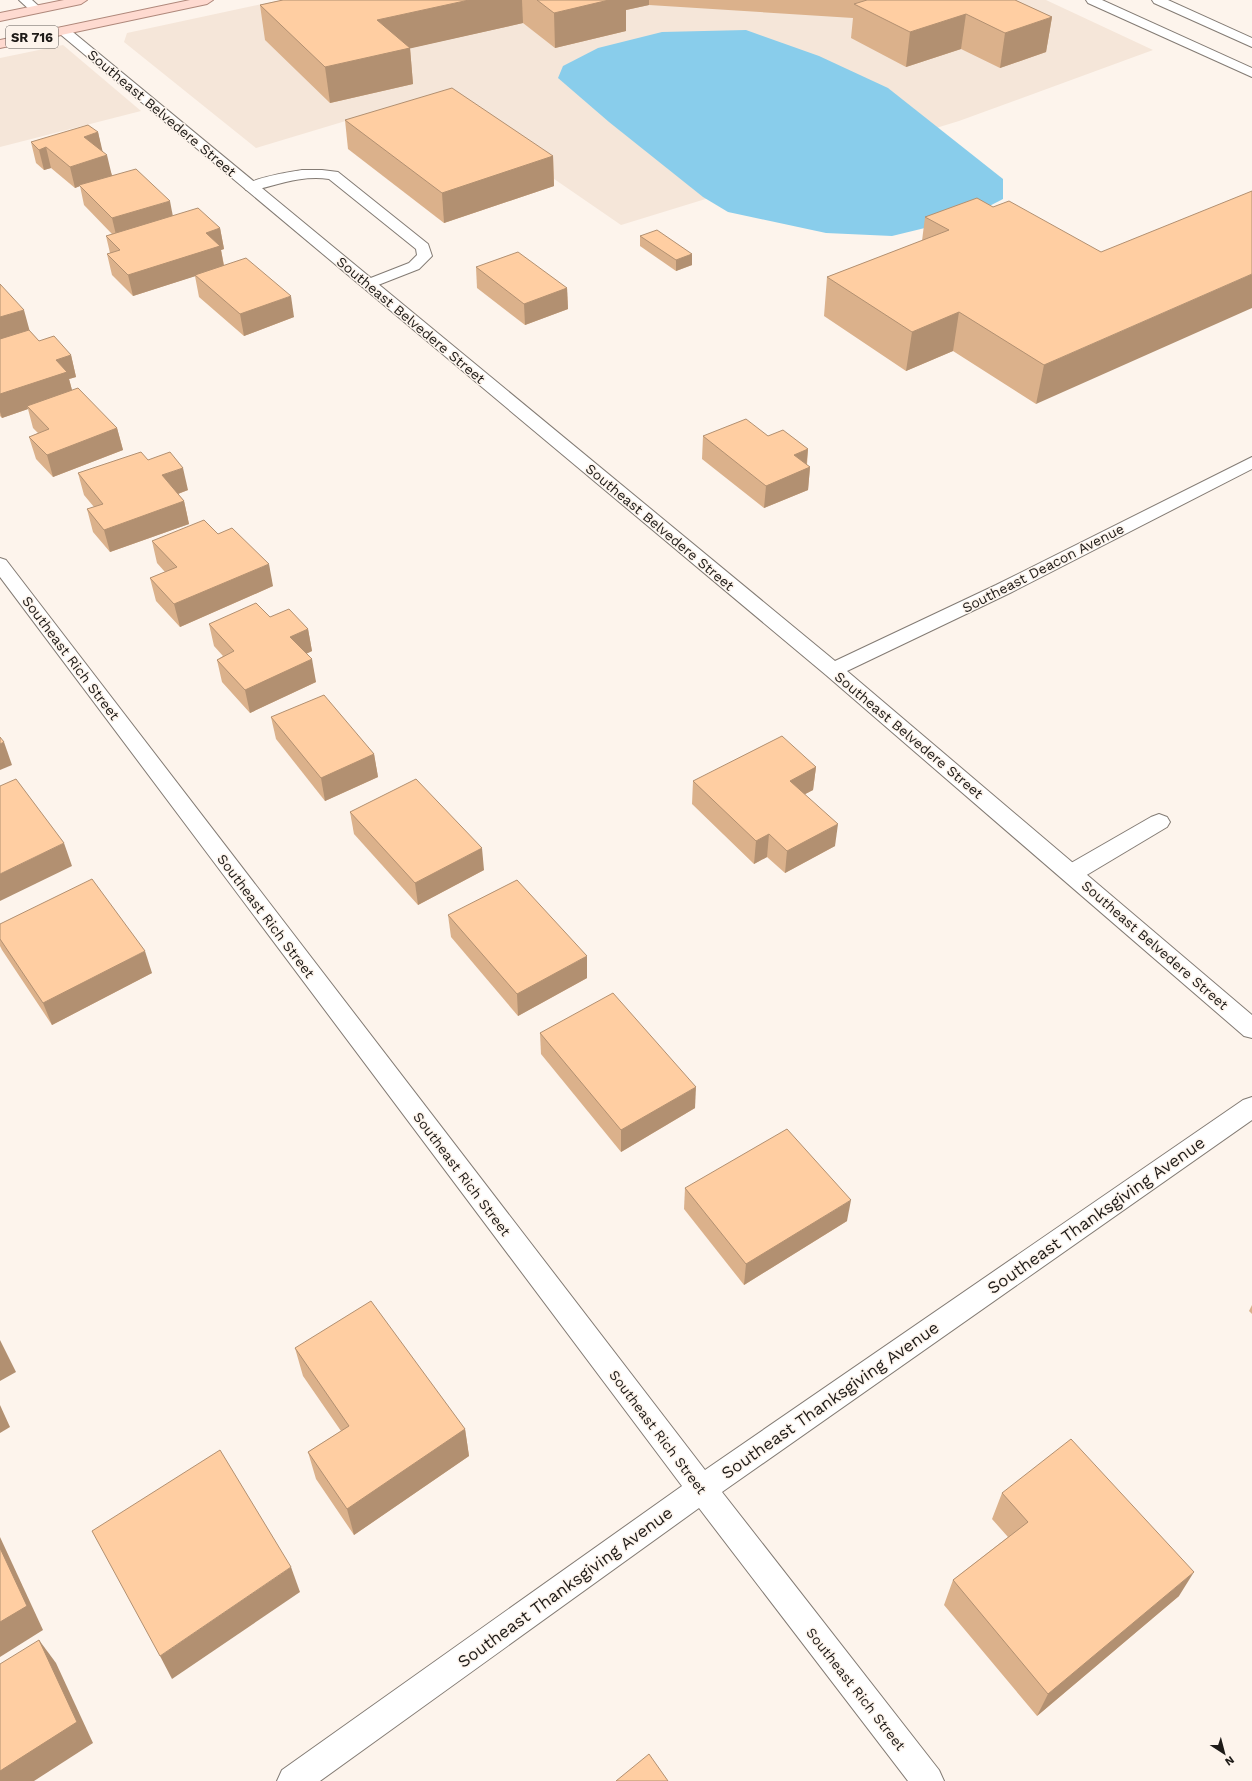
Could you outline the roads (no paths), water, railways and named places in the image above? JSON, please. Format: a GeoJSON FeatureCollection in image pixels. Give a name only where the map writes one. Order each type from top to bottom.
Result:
{"type":"FeatureCollection","features":[{"type":"Feature","properties":{"kind":"main road","name":"SR 716"},"geometry":{"type":"LineString","coordinates":[[0,17],[81,0]]}},
{"type":"Feature","properties":{"kind":"main road","name":"SR 716"},"geometry":{"type":"LineString","coordinates":[[0,44],[207,0]]}},
{"type":"Feature","properties":{"kind":"street"},"geometry":{"type":"LineString","coordinates":[[25,0],[36,9]]}},
{"type":"Feature","properties":{"kind":"street"},"geometry":{"type":"LineString","coordinates":[[1092,0],[1252,73]]}},
{"type":"Feature","properties":{"kind":"street"},"geometry":{"type":"LineString","coordinates":[[1158,0],[1252,43]]}},
{"type":"Feature","properties":{"kind":"street","name":"Southeast Belvedere Street"},"geometry":{"type":"LineString","coordinates":[[64,31],[833,670],[1072,873],[1252,1029]]}},
{"type":"Feature","properties":{"kind":"street"},"geometry":{"type":"LineString","coordinates":[[251,187],[286,176],[316,172],[333,175],[423,247],[425,256],[414,266],[368,284]]}},
{"type":"Feature","properties":{"kind":"street","name":"Southeast Deacon Avenue"},"geometry":{"type":"LineString","coordinates":[[833,670],[1003,589],[1252,462]]}},
{"type":"Feature","properties":{"kind":"street","name":"Southeast Rich Street"},"geometry":{"type":"LineString","coordinates":[[0,564],[702,1489],[928,1781]]}},
{"type":"Feature","properties":{"kind":"street"},"geometry":{"type":"LineString","coordinates":[[1072,873],[1159,822]]}},
{"type":"Feature","properties":{"kind":"street","name":"Southeast Thanksgiving Avenue"},"geometry":{"type":"LineString","coordinates":[[293,1781],[702,1489],[1252,1107]]}},
{"type":"Feature","properties":{"kind":"water"},"geometry":{"type":"Polygon","coordinates":[[[746,30],[819,56],[888,88],[1003,179],[1003,199],[966,218],[892,236],[826,233],[728,212],[703,197],[609,122],[558,78],[563,66],[598,48],[662,32],[746,30]]]}}]}
